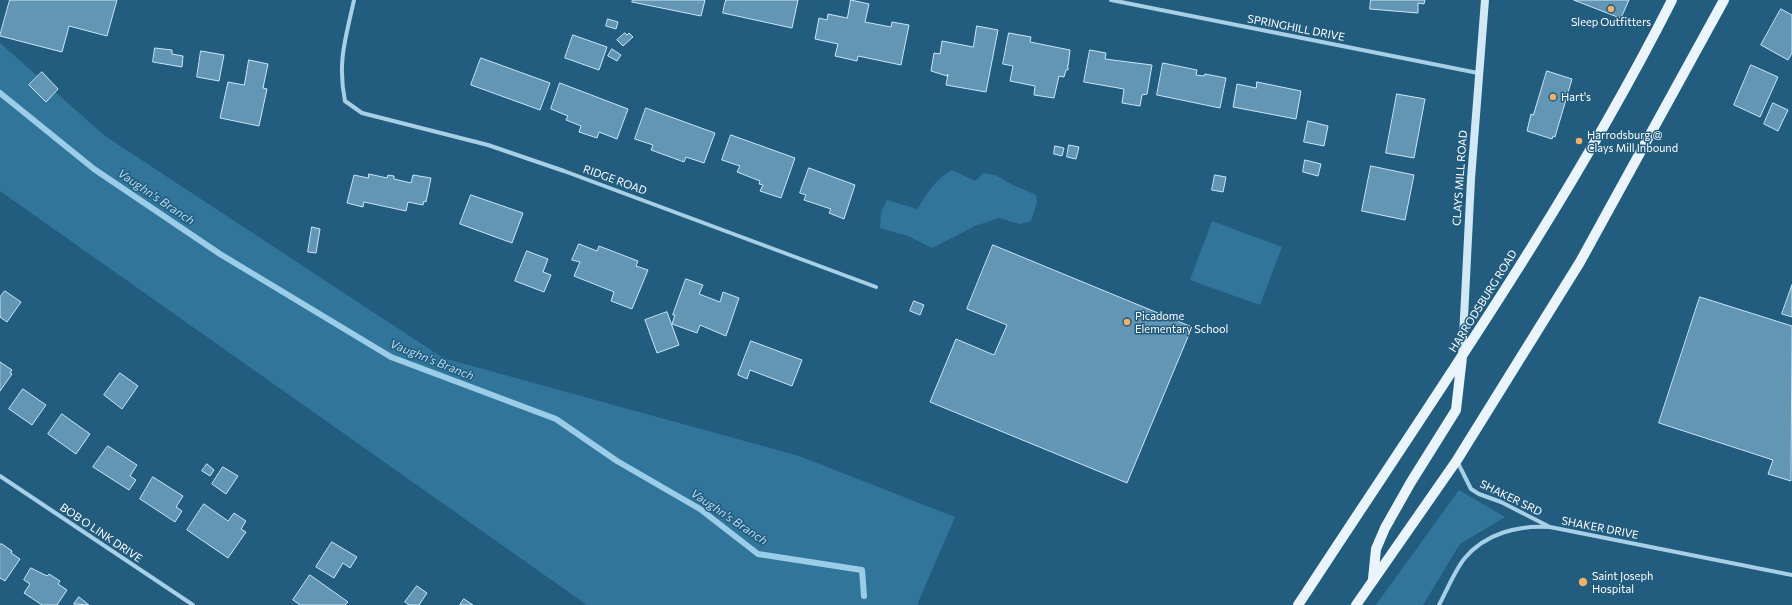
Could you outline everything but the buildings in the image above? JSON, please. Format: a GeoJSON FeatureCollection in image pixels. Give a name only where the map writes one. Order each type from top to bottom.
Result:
{"type":"FeatureCollection","features":[{"type":"Feature","properties":{"kind":"main road","name":"CLAYS MILL ROAD"},"geometry":{"type":"LineString","coordinates":[[1462,357],[1464,289],[1478,73],[1485,0]]}},
{"type":"Feature","properties":{"kind":"main road","name":"HARRODSBURG ROAD"},"geometry":{"type":"LineString","coordinates":[[1298,605],[1426,409],[1462,357],[1590,149],[1647,50],[1672,0]]}},
{"type":"Feature","properties":{"kind":"main road"},"geometry":{"type":"LineString","coordinates":[[1356,605],[1457,460],[1580,262],[1724,0]]}},
{"type":"Feature","properties":{"kind":"main road"},"geometry":{"type":"LineString","coordinates":[[1373,580],[1376,549],[1385,528],[1411,482],[1456,410],[1462,357]]}},
{"type":"Feature","properties":{"kind":"street","name":"RIDGE ROAD"},"geometry":{"type":"LineString","coordinates":[[354,0],[341,67],[341,81],[345,101],[362,113],[488,145],[564,171],[876,287]]}},
{"type":"Feature","properties":{"kind":"street","name":"SPRINGHILL DRIVE"},"geometry":{"type":"LineString","coordinates":[[1111,0],[1478,73]]}},
{"type":"Feature","properties":{"kind":"street","name":"SHAKER SRD"},"geometry":{"type":"LineString","coordinates":[[1457,460],[1471,489],[1479,494],[1501,502],[1550,527]]}},
{"type":"Feature","properties":{"kind":"street","name":"BOB O LINK DRIVE"},"geometry":{"type":"LineString","coordinates":[[0,476],[193,605]]}},
{"type":"Feature","properties":{"kind":"street","name":"SHAKER DRIVE"},"geometry":{"type":"LineString","coordinates":[[1439,605],[1464,559],[1477,547],[1495,536],[1513,529],[1534,526],[1550,527],[1792,575]]}},
{"type":"Feature","properties":{"kind":"shaded area"},"geometry":{"type":"Polygon","coordinates":[[[0,43],[105,136],[443,358],[799,456],[955,517],[917,605],[587,605],[0,191],[0,43]]]}},
{"type":"Feature","properties":{"kind":"shaded area"},"geometry":{"type":"Polygon","coordinates":[[[952,170],[975,181],[984,173],[995,175],[1036,195],[1037,202],[1031,221],[1020,224],[999,218],[975,226],[932,248],[908,236],[880,228],[881,212],[887,200],[917,209],[936,182],[952,170]]]}},
{"type":"Feature","properties":{"kind":"shaded area"},"geometry":{"type":"Polygon","coordinates":[[[1212,221],[1282,247],[1260,305],[1190,280],[1212,221]]]}},
{"type":"Feature","properties":{"kind":"shaded area"},"geometry":{"type":"Polygon","coordinates":[[[1459,490],[1505,517],[1460,544],[1423,605],[1376,605],[1459,490]]]}},
{"type":"Feature","properties":{"kind":"waterway","name":"Vaughn's Branch"},"geometry":{"type":"LineString","coordinates":[[0,93],[94,169],[220,254],[391,357],[556,419],[617,461],[700,509],[758,554],[862,570],[864,596]]}},
{"type":"Feature","properties":{"kind":"place","name":"Sleep Outfitters"},"geometry":{"type":"Point","coordinates":[1611,9]}},
{"type":"Feature","properties":{"kind":"place","name":"Hart's"},"geometry":{"type":"Point","coordinates":[1553,97]}},
{"type":"Feature","properties":{"kind":"place","name":"Harrodsburg @ Clays Mill Inbound"},"geometry":{"type":"Point","coordinates":[1579,141]}},
{"type":"Feature","properties":{"kind":"place","name":"Picadome Elementary School"},"geometry":{"type":"Point","coordinates":[1127,322]}},
{"type":"Feature","properties":{"kind":"place","name":"Saint Joseph Hospital"},"geometry":{"type":"Point","coordinates":[1583,582]}}]}
